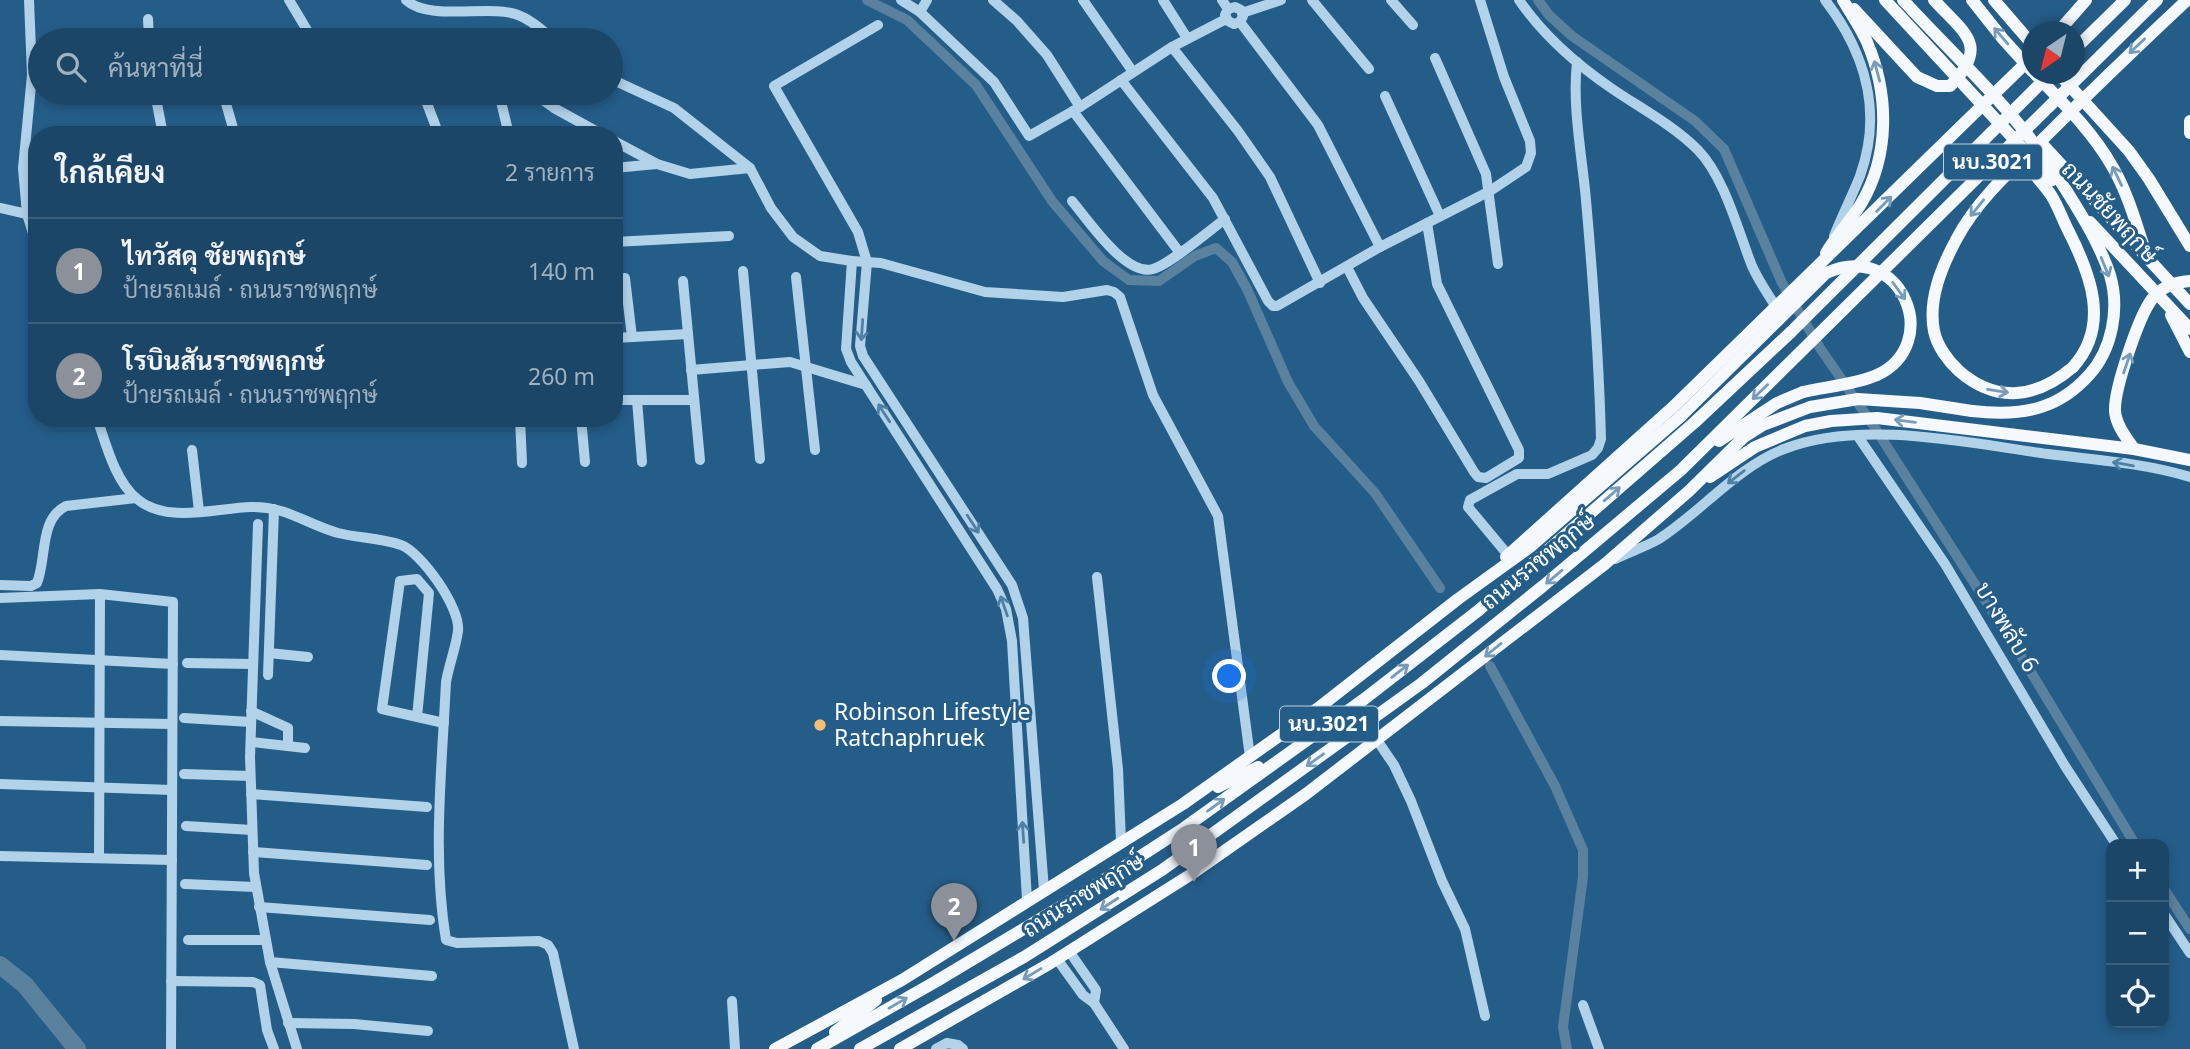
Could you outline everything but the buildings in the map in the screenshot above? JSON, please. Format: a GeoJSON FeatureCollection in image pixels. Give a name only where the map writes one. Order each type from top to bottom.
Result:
{"type":"FeatureCollection","features":[{"type":"Feature","properties":{"kind":"main road"},"geometry":{"type":"LineString","coordinates":[[1817,268],[1860,205],[1872,182],[1881,152],[1882,96],[1876,66],[1845,0]]}},
{"type":"Feature","properties":{"kind":"main road"},"geometry":{"type":"LineString","coordinates":[[1845,0],[1917,77],[1937,86],[1950,86],[1969,63],[1972,53],[1970,41],[1934,0]]}},
{"type":"Feature","properties":{"kind":"main road"},"geometry":{"type":"LineString","coordinates":[[1878,0],[2007,142],[2051,195],[2090,277],[2094,299],[2092,335],[2082,357],[2073,367],[2044,387],[2023,393],[2004,393],[1984,388],[1968,379],[1952,365],[1934,333],[1932,305],[1941,270],[1972,214],[2001,180],[2122,60],[2188,0]]}},
{"type":"Feature","properties":{"kind":"main road","name":"ถนนชัยพฤกษ์"},"geometry":{"type":"LineString","coordinates":[[1885,0],[2190,329]]}},
{"type":"Feature","properties":{"kind":"main road"},"geometry":{"type":"LineString","coordinates":[[1410,712],[1434,697],[1605,564],[1689,491],[1744,437],[1763,425],[1834,401],[1878,399],[1997,414],[2020,413],[2064,397],[2083,382],[2099,364],[2107,349],[2111,332],[2113,295],[2110,276],[2086,221],[2036,146],[1905,0]]}},
{"type":"Feature","properties":{"kind":"main road","name":"ถนนชัยพฤกษ์"},"geometry":{"type":"LineString","coordinates":[[1905,0],[2190,304]]}},
{"type":"Feature","properties":{"kind":"main road"},"geometry":{"type":"LineString","coordinates":[[1972,0],[2022,59]]}},
{"type":"Feature","properties":{"kind":"main road"},"geometry":{"type":"LineString","coordinates":[[1994,0],[2022,32]]}},
{"type":"Feature","properties":{"kind":"main road"},"geometry":{"type":"LineString","coordinates":[[2067,21],[2086,0]]}},
{"type":"Feature","properties":{"kind":"main road"},"geometry":{"type":"LineString","coordinates":[[2085,39],[2125,0]]}},
{"type":"Feature","properties":{"kind":"main road","name":"ถนนราชพฤกษ์"},"geometry":{"type":"LineString","coordinates":[[860,1049],[1024,957],[1162,870],[1422,683],[1543,586],[1681,470],[2157,0]]}},
{"type":"Feature","properties":{"kind":"main road"},"geometry":{"type":"LineString","coordinates":[[1458,599],[1650,429],[2022,67]]}},
{"type":"Feature","properties":{"kind":"main road","name":"ถนนราชพฤกษ์"},"geometry":{"type":"LineString","coordinates":[[815,1049],[936,982],[1085,892],[1184,828],[1363,700],[1479,610],[1695,422],[1791,332],[2040,84]]}},
{"type":"Feature","properties":{"kind":"main road"},"geometry":{"type":"LineString","coordinates":[[2045,84],[2082,123],[2113,167],[2157,284],[2190,352]]}},
{"type":"Feature","properties":{"kind":"main road"},"geometry":{"type":"LineString","coordinates":[[2068,84],[2129,151],[2190,246]]}},
{"type":"Feature","properties":{"kind":"main road"},"geometry":{"type":"LineString","coordinates":[[2190,121],[2190,133]]}},
{"type":"Feature","properties":{"kind":"main road"},"geometry":{"type":"LineString","coordinates":[[1183,804],[1327,702],[1458,599],[1530,548],[1680,417],[1826,272],[1837,268],[1864,266],[1883,272],[1900,290],[1907,303],[1910,332],[1902,353],[1895,362],[1876,375],[1803,392],[1777,403],[1734,430],[1681,470]]}},
{"type":"Feature","properties":{"kind":"main road"},"geometry":{"type":"LineString","coordinates":[[2134,449],[2115,413],[2121,380],[2140,323],[2153,298],[2166,287],[2190,281]]}},
{"type":"Feature","properties":{"kind":"main road"},"geometry":{"type":"LineString","coordinates":[[1689,491],[1748,451],[1777,436],[1805,426],[1831,421],[1877,418],[2134,449],[2190,460]]}},
{"type":"Feature","properties":{"kind":"main road"},"geometry":{"type":"LineString","coordinates":[[1410,712],[1453,656]]}},
{"type":"Feature","properties":{"kind":"main road","name":"ถนนราชพฤกษ์"},"geometry":{"type":"LineString","coordinates":[[900,1049],[1063,955],[1190,875],[1306,794],[1410,712]]}},
{"type":"Feature","properties":{"kind":"main road","name":"นบ.3021"},"geometry":{"type":"LineString","coordinates":[[1183,804],[1286,753]]}},
{"type":"Feature","properties":{"kind":"main road","name":"ถนนราชพฤกษ์"},"geometry":{"type":"LineString","coordinates":[[775,1049],[902,980],[1183,804]]}},
{"type":"Feature","properties":{"kind":"main road"},"geometry":{"type":"LineString","coordinates":[[815,1049],[902,980]]}},
{"type":"Feature","properties":{"kind":"street"},"geometry":{"type":"LineString","coordinates":[[29,0],[30,28]]}},
{"type":"Feature","properties":{"kind":"street"},"geometry":{"type":"LineString","coordinates":[[289,0],[306,28]]}},
{"type":"Feature","properties":{"kind":"street"},"geometry":{"type":"LineString","coordinates":[[406,0],[414,6],[453,12],[516,13],[539,28]]}},
{"type":"Feature","properties":{"kind":"street"},"geometry":{"type":"LineString","coordinates":[[901,0],[920,12],[994,82],[1030,136],[1187,38],[1225,9],[1238,8],[1241,18],[1318,125],[1380,247]]}},
{"type":"Feature","properties":{"kind":"street"},"geometry":{"type":"LineString","coordinates":[[920,12],[928,0]]}},
{"type":"Feature","properties":{"kind":"street"},"geometry":{"type":"LineString","coordinates":[[993,0],[1017,21],[1047,55],[1077,109],[1180,253]]}},
{"type":"Feature","properties":{"kind":"street"},"geometry":{"type":"LineString","coordinates":[[1083,0],[1133,72]]}},
{"type":"Feature","properties":{"kind":"street"},"geometry":{"type":"LineString","coordinates":[[1163,0],[1187,38]]}},
{"type":"Feature","properties":{"kind":"street"},"geometry":{"type":"LineString","coordinates":[[1241,18],[1281,0]]}},
{"type":"Feature","properties":{"kind":"street"},"geometry":{"type":"LineString","coordinates":[[1312,0],[1368,69]]}},
{"type":"Feature","properties":{"kind":"street"},"geometry":{"type":"LineString","coordinates":[[1391,0],[1413,25]]}},
{"type":"Feature","properties":{"kind":"street"},"geometry":{"type":"LineString","coordinates":[[1121,80],[1213,198],[1268,301],[1272,306],[1277,306],[1380,247],[1490,191],[1526,167],[1531,153],[1530,141],[1504,77],[1480,0]]}},
{"type":"Feature","properties":{"kind":"street"},"geometry":{"type":"LineString","coordinates":[[1519,0],[1541,30],[1577,62],[1609,87],[1676,131],[1700,152],[1722,191],[1753,268],[1781,303]]}},
{"type":"Feature","properties":{"kind":"street"},"geometry":{"type":"LineString","coordinates":[[1825,0],[1843,25],[1863,66],[1870,94],[1871,119],[1860,175],[1831,245]]}},
{"type":"Feature","properties":{"kind":"street"},"geometry":{"type":"LineString","coordinates":[[148,19],[148,28]]}},
{"type":"Feature","properties":{"kind":"street"},"geometry":{"type":"LineString","coordinates":[[878,25],[774,86],[858,232],[867,262],[860,346],[863,356],[1012,585],[1023,618],[1044,890]]}},
{"type":"Feature","properties":{"kind":"street"},"geometry":{"type":"LineString","coordinates":[[1172,47],[1238,131],[1270,177],[1320,283]]}},
{"type":"Feature","properties":{"kind":"street"},"geometry":{"type":"LineString","coordinates":[[1435,58],[1486,174],[1498,264]]}},
{"type":"Feature","properties":{"kind":"street"},"geometry":{"type":"LineString","coordinates":[[1508,555],[1468,507],[1470,500],[1517,474],[1548,474],[1592,455],[1601,439],[1587,209],[1575,80],[1577,62]]}},
{"type":"Feature","properties":{"kind":"street"},"geometry":{"type":"LineString","coordinates":[[623,85],[674,108],[750,169],[771,208],[793,237],[820,256],[881,262],[985,292],[1063,297],[1103,290],[1114,292],[1120,297],[1153,395],[1218,516],[1250,757]]}},
{"type":"Feature","properties":{"kind":"street"},"geometry":{"type":"LineString","coordinates":[[1385,96],[1440,216]]}},
{"type":"Feature","properties":{"kind":"street"},"geometry":{"type":"LineString","coordinates":[[28,217],[23,168],[30,105]]}},
{"type":"Feature","properties":{"kind":"street"},"geometry":{"type":"LineString","coordinates":[[157,105],[161,126]]}},
{"type":"Feature","properties":{"kind":"street"},"geometry":{"type":"LineString","coordinates":[[226,105],[232,126]]}},
{"type":"Feature","properties":{"kind":"street"},"geometry":{"type":"LineString","coordinates":[[428,105],[436,126]]}},
{"type":"Feature","properties":{"kind":"street"},"geometry":{"type":"LineString","coordinates":[[502,105],[507,126]]}},
{"type":"Feature","properties":{"kind":"street"},"geometry":{"type":"LineString","coordinates":[[550,105],[587,126]]}},
{"type":"Feature","properties":{"kind":"street"},"geometry":{"type":"LineString","coordinates":[[623,146],[657,164],[690,174],[750,169]]}},
{"type":"Feature","properties":{"kind":"street"},"geometry":{"type":"LineString","coordinates":[[623,168],[657,164]]}},
{"type":"Feature","properties":{"kind":"street"},"geometry":{"type":"LineString","coordinates":[[1072,201],[1124,262],[1138,268],[1154,269],[1225,219]]}},
{"type":"Feature","properties":{"kind":"street"},"geometry":{"type":"LineString","coordinates":[[0,208],[27,214]]}},
{"type":"Feature","properties":{"kind":"street"},"geometry":{"type":"LineString","coordinates":[[1347,267],[1363,298],[1419,381],[1474,471],[1478,477],[1486,478],[1519,458],[1519,450],[1437,284],[1427,223]]}},
{"type":"Feature","properties":{"kind":"street"},"geometry":{"type":"LineString","coordinates":[[623,242],[729,236]]}},
{"type":"Feature","properties":{"kind":"street"},"geometry":{"type":"LineString","coordinates":[[852,261],[846,349],[851,362],[997,589],[1006,609],[1012,641],[1027,900]]}},
{"type":"Feature","properties":{"kind":"street"},"geometry":{"type":"LineString","coordinates":[[743,271],[760,459]]}},
{"type":"Feature","properties":{"kind":"street"},"geometry":{"type":"LineString","coordinates":[[796,277],[815,450]]}},
{"type":"Feature","properties":{"kind":"street"},"geometry":{"type":"LineString","coordinates":[[625,278],[632,337]]}},
{"type":"Feature","properties":{"kind":"street"},"geometry":{"type":"LineString","coordinates":[[683,281],[700,460]]}},
{"type":"Feature","properties":{"kind":"street"},"geometry":{"type":"LineString","coordinates":[[623,338],[688,334]]}},
{"type":"Feature","properties":{"kind":"street"},"geometry":{"type":"LineString","coordinates":[[691,370],[790,362],[866,385]]}},
{"type":"Feature","properties":{"kind":"street"},"geometry":{"type":"LineString","coordinates":[[623,400],[694,400]]}},
{"type":"Feature","properties":{"kind":"street"},"geometry":{"type":"LineString","coordinates":[[637,400],[642,462]]}},
{"type":"Feature","properties":{"kind":"street"},"geometry":{"type":"LineString","coordinates":[[100,427],[108,451],[124,483],[135,498],[149,507],[164,511],[253,507],[290,512],[337,532],[402,545],[414,554],[446,594],[457,613],[458,630],[448,671],[439,841],[446,940],[457,943],[539,941],[548,945],[553,953],[574,1049]]}},
{"type":"Feature","properties":{"kind":"street"},"geometry":{"type":"LineString","coordinates":[[520,427],[522,463]]}},
{"type":"Feature","properties":{"kind":"street"},"geometry":{"type":"LineString","coordinates":[[582,427],[585,462]]}},
{"type":"Feature","properties":{"kind":"street"},"geometry":{"type":"LineString","coordinates":[[1605,564],[1657,540],[1744,471],[1784,449],[1814,441],[1863,435],[1905,437],[2114,462],[2190,477]]}},
{"type":"Feature","properties":{"kind":"street","name":"บางพลับ 6"},"geometry":{"type":"LineString","coordinates":[[1863,435],[1945,565],[2065,766],[2113,839]]}},
{"type":"Feature","properties":{"kind":"street"},"geometry":{"type":"LineString","coordinates":[[192,450],[199,511]]}},
{"type":"Feature","properties":{"kind":"street"},"geometry":{"type":"LineString","coordinates":[[0,585],[31,586],[37,583],[50,522],[56,511],[66,506],[135,498]]}},
{"type":"Feature","properties":{"kind":"street"},"geometry":{"type":"LineString","coordinates":[[268,675],[274,509]]}},
{"type":"Feature","properties":{"kind":"street"},"geometry":{"type":"LineString","coordinates":[[258,524],[250,776],[255,887],[270,962],[297,1049]]}},
{"type":"Feature","properties":{"kind":"street"},"geometry":{"type":"LineString","coordinates":[[1097,577],[1118,769],[1121,842]]}},
{"type":"Feature","properties":{"kind":"street"},"geometry":{"type":"LineString","coordinates":[[417,717],[429,593],[417,579],[400,581],[382,709],[417,717],[444,723]]}},
{"type":"Feature","properties":{"kind":"street"},"geometry":{"type":"LineString","coordinates":[[99,858],[100,594]]}},
{"type":"Feature","properties":{"kind":"street"},"geometry":{"type":"LineString","coordinates":[[0,598],[100,594],[173,602],[171,1049]]}},
{"type":"Feature","properties":{"kind":"street"},"geometry":{"type":"LineString","coordinates":[[1012,641],[1025,642]]}},
{"type":"Feature","properties":{"kind":"street"},"geometry":{"type":"LineString","coordinates":[[269,653],[308,657]]}},
{"type":"Feature","properties":{"kind":"street"},"geometry":{"type":"LineString","coordinates":[[0,655],[173,664]]}},
{"type":"Feature","properties":{"kind":"street"},"geometry":{"type":"LineString","coordinates":[[187,663],[253,664]]}},
{"type":"Feature","properties":{"kind":"street"},"geometry":{"type":"LineString","coordinates":[[184,718],[251,716],[288,728],[288,746]]}},
{"type":"Feature","properties":{"kind":"street"},"geometry":{"type":"LineString","coordinates":[[0,721],[172,724]]}},
{"type":"Feature","properties":{"kind":"street"},"geometry":{"type":"LineString","coordinates":[[1377,740],[1394,765],[1411,801],[1442,881],[1465,929],[1485,1016]]}},
{"type":"Feature","properties":{"kind":"street"},"geometry":{"type":"LineString","coordinates":[[251,742],[305,748]]}},
{"type":"Feature","properties":{"kind":"street"},"geometry":{"type":"LineString","coordinates":[[184,774],[250,776]]}},
{"type":"Feature","properties":{"kind":"street"},"geometry":{"type":"LineString","coordinates":[[0,784],[172,790]]}},
{"type":"Feature","properties":{"kind":"street"},"geometry":{"type":"LineString","coordinates":[[251,794],[427,807]]}},
{"type":"Feature","properties":{"kind":"street"},"geometry":{"type":"LineString","coordinates":[[186,826],[252,830]]}},
{"type":"Feature","properties":{"kind":"street"},"geometry":{"type":"LineString","coordinates":[[253,852],[427,865]]}},
{"type":"Feature","properties":{"kind":"street"},"geometry":{"type":"LineString","coordinates":[[0,856],[172,860]]}},
{"type":"Feature","properties":{"kind":"street"},"geometry":{"type":"LineString","coordinates":[[185,884],[255,887]]}},
{"type":"Feature","properties":{"kind":"street"},"geometry":{"type":"LineString","coordinates":[[259,907],[430,920]]}},
{"type":"Feature","properties":{"kind":"street"},"geometry":{"type":"LineString","coordinates":[[2169,922],[2190,953]]}},
{"type":"Feature","properties":{"kind":"street"},"geometry":{"type":"LineString","coordinates":[[188,940],[266,940]]}},
{"type":"Feature","properties":{"kind":"street"},"geometry":{"type":"LineString","coordinates":[[1063,955],[1096,990],[1094,1003],[1124,1049]]}},
{"type":"Feature","properties":{"kind":"street"},"geometry":{"type":"LineString","coordinates":[[270,962],[432,976]]}},
{"type":"Feature","properties":{"kind":"street"},"geometry":{"type":"LineString","coordinates":[[171,981],[253,982],[260,985],[267,1030],[274,1049]]}},
{"type":"Feature","properties":{"kind":"street"},"geometry":{"type":"LineString","coordinates":[[732,1001],[735,1049]]}},
{"type":"Feature","properties":{"kind":"street"},"geometry":{"type":"LineString","coordinates":[[1583,1005],[1599,1049]]}},
{"type":"Feature","properties":{"kind":"street"},"geometry":{"type":"LineString","coordinates":[[936,1049],[941,1045],[958,1046],[951,1022]]}},
{"type":"Feature","properties":{"kind":"street"},"geometry":{"type":"LineString","coordinates":[[288,1023],[354,1024],[428,1031]]}},
{"type":"Feature","properties":{"kind":"waterway"},"geometry":{"type":"LineString","coordinates":[[867,0],[907,20],[976,85],[1052,201],[1103,261],[1129,280],[1159,281],[1195,256],[1216,248],[1232,262],[1247,289],[1288,382],[1314,426],[1375,493],[1440,588]]}},
{"type":"Feature","properties":{"kind":"waterway"},"geometry":{"type":"LineString","coordinates":[[1538,0],[1549,15],[1572,36],[1695,121],[1724,149],[1782,283],[1820,348],[1875,428],[2026,664],[2132,839]]}},
{"type":"Feature","properties":{"kind":"waterway"},"geometry":{"type":"LineString","coordinates":[[1490,666],[1555,786],[1583,850],[1583,877],[1563,1027],[1567,1049]]}},
{"type":"Feature","properties":{"kind":"waterway"},"geometry":{"type":"LineString","coordinates":[[2169,897],[2190,929]]}},
{"type":"Feature","properties":{"kind":"waterway"},"geometry":{"type":"LineString","coordinates":[[0,965],[25,985],[77,1049]]}},
{"type":"Feature","properties":{"kind":"place","name":"Robinson Lifestyle Ratchaphruek"},"geometry":{"type":"Point","coordinates":[820,725]}},
{"type":"Feature","properties":{"kind":"place","name":"ไทวัสดุ ชัยพฤกษ์"},"geometry":{"type":"Point","coordinates":[1194,882]}},
{"type":"Feature","properties":{"kind":"place","name":"โรบินสันราชพฤกษ์"},"geometry":{"type":"Point","coordinates":[954,941]}}]}
